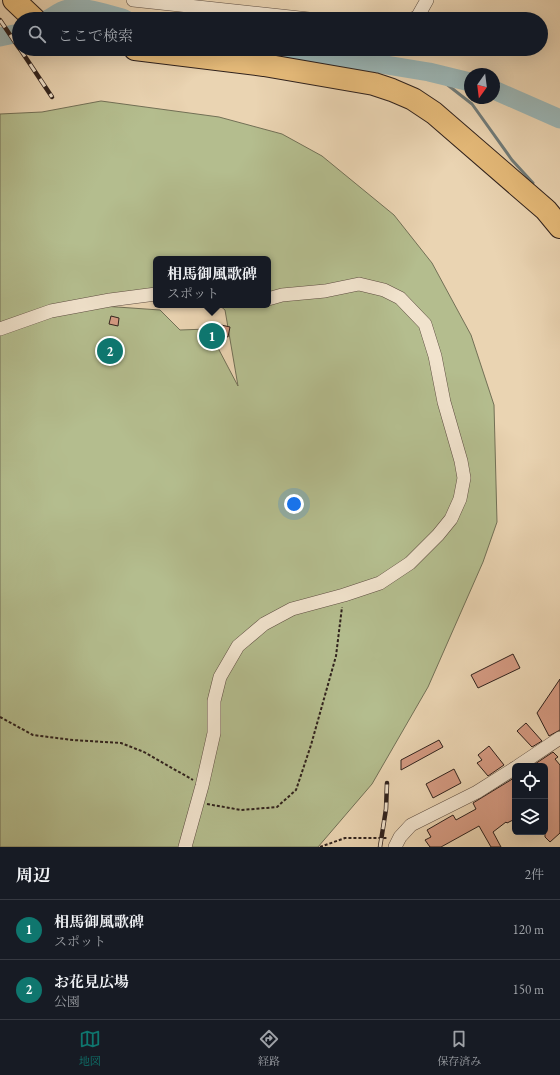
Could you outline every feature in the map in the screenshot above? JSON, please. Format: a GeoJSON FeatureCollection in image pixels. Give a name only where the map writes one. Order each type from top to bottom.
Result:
{"type":"FeatureCollection","features":[{"type":"Feature","properties":{"kind":"highway"},"geometry":{"type":"LineString","coordinates":[[14,0],[26,12]]}},
{"type":"Feature","properties":{"kind":"highway"},"geometry":{"type":"LineString","coordinates":[[191,56],[264,65],[374,84],[413,99],[434,113],[546,210],[560,227]]}},
{"type":"Feature","properties":{"kind":"street"},"geometry":{"type":"LineString","coordinates":[[133,0],[244,12]]}},
{"type":"Feature","properties":{"kind":"street"},"geometry":{"type":"LineString","coordinates":[[420,12],[427,0]]}},
{"type":"Feature","properties":{"kind":"street"},"geometry":{"type":"LineString","coordinates":[[185,847],[202,786],[214,733],[214,701],[220,677],[238,646],[264,624],[292,609],[380,584],[410,563],[438,535],[451,518],[460,499],[464,478],[461,461],[444,402],[435,356],[425,324],[400,298],[384,290],[359,284],[325,291],[282,295],[271,298]]}},
{"type":"Feature","properties":{"kind":"street"},"geometry":{"type":"LineString","coordinates":[[0,329],[51,311],[110,300],[153,294]]}},
{"type":"Feature","properties":{"kind":"street"},"geometry":{"type":"LineString","coordinates":[[522,763],[560,738]]}},
{"type":"Feature","properties":{"kind":"street"},"geometry":{"type":"LineString","coordinates":[[398,842],[411,825],[477,792],[512,770]]}},
{"type":"Feature","properties":{"kind":"path"},"geometry":{"type":"LineString","coordinates":[[197,803],[241,810],[277,807],[296,790],[311,745],[336,656],[344,595]]}},
{"type":"Feature","properties":{"kind":"path"},"geometry":{"type":"LineString","coordinates":[[0,717],[33,735],[121,744],[144,752],[202,786]]}},
{"type":"Feature","properties":{"kind":"path"},"geometry":{"type":"LineString","coordinates":[[320,847],[345,838],[398,842]]}},
{"type":"Feature","properties":{"kind":"green space"},"geometry":{"type":"Polygon","coordinates":[[[101,101],[219,117],[282,134],[322,156],[394,215],[432,263],[471,335],[494,405],[497,522],[483,562],[428,687],[372,784],[318,847],[0,847],[0,114],[42,112],[101,101]],[[153,256],[153,291],[74,304],[160,310],[180,330],[208,329],[238,386],[225,310],[223,308],[271,308],[271,256],[153,256]]]}},
{"type":"Feature","properties":{"kind":"building"},"geometry":{"type":"Polygon","coordinates":[[[111,316],[119,318],[118,326],[109,324],[111,316]]]}},
{"type":"Feature","properties":{"kind":"building"},"geometry":{"type":"Polygon","coordinates":[[[217,324],[230,327],[228,337],[214,334],[217,324]]]}},
{"type":"Feature","properties":{"kind":"building"},"geometry":{"type":"Polygon","coordinates":[[[513,654],[520,668],[478,688],[471,675],[513,654]]]}},
{"type":"Feature","properties":{"kind":"building"},"geometry":{"type":"Polygon","coordinates":[[[560,679],[560,730],[549,736],[537,713],[560,679]]]}},
{"type":"Feature","properties":{"kind":"building"},"geometry":{"type":"Polygon","coordinates":[[[526,723],[542,741],[532,747],[517,731],[526,723]]]}},
{"type":"Feature","properties":{"kind":"building"},"geometry":{"type":"Polygon","coordinates":[[[439,740],[443,747],[401,770],[401,760],[439,740]]]}},
{"type":"Feature","properties":{"kind":"building"},"geometry":{"type":"Polygon","coordinates":[[[489,746],[504,765],[488,776],[477,763],[482,760],[478,755],[489,746]]]}},
{"type":"Feature","properties":{"kind":"building"},"geometry":{"type":"Polygon","coordinates":[[[553,752],[558,757],[555,759],[560,765],[560,833],[550,842],[545,837],[545,835],[548,835],[548,763],[536,763],[553,752]]]}},
{"type":"Feature","properties":{"kind":"building"},"geometry":{"type":"Polygon","coordinates":[[[454,769],[461,783],[433,798],[426,784],[454,769]]]}},
{"type":"Feature","properties":{"kind":"building"},"geometry":{"type":"Polygon","coordinates":[[[512,779],[512,820],[507,823],[506,822],[493,832],[501,847],[491,847],[479,826],[441,847],[430,847],[425,840],[431,837],[427,830],[453,815],[456,820],[476,809],[473,803],[512,779]]]}},
{"type":"Feature","properties":{"kind":"waterway"},"geometry":{"type":"LineString","coordinates":[[61,12],[75,8],[100,12]]}},
{"type":"Feature","properties":{"kind":"waterway"},"geometry":{"type":"LineString","coordinates":[[0,37],[12,34]]}},
{"type":"Feature","properties":{"kind":"waterway"},"geometry":{"type":"LineString","coordinates":[[332,56],[429,72],[464,81]]}},
{"type":"Feature","properties":{"kind":"waterway"},"geometry":{"type":"LineString","coordinates":[[431,72],[472,104],[512,160],[533,183]]}},
{"type":"Feature","properties":{"kind":"waterway"},"geometry":{"type":"LineString","coordinates":[[500,93],[560,119]]}},
{"type":"Feature","properties":{"kind":"railway"},"geometry":{"type":"LineString","coordinates":[[0,20],[12,38]]}},
{"type":"Feature","properties":{"kind":"railway"},"geometry":{"type":"LineString","coordinates":[[25,56],[52,97]]}},
{"type":"Feature","properties":{"kind":"railway"},"geometry":{"type":"LineString","coordinates":[[380,847],[386,809],[387,783]]}},
{"type":"Feature","properties":{"kind":"place","name":"相馬御風歌碑"},"geometry":{"type":"Point","coordinates":[212,336]}},
{"type":"Feature","properties":{"kind":"place","name":"お花見広場"},"geometry":{"type":"Point","coordinates":[110,351]}}]}
